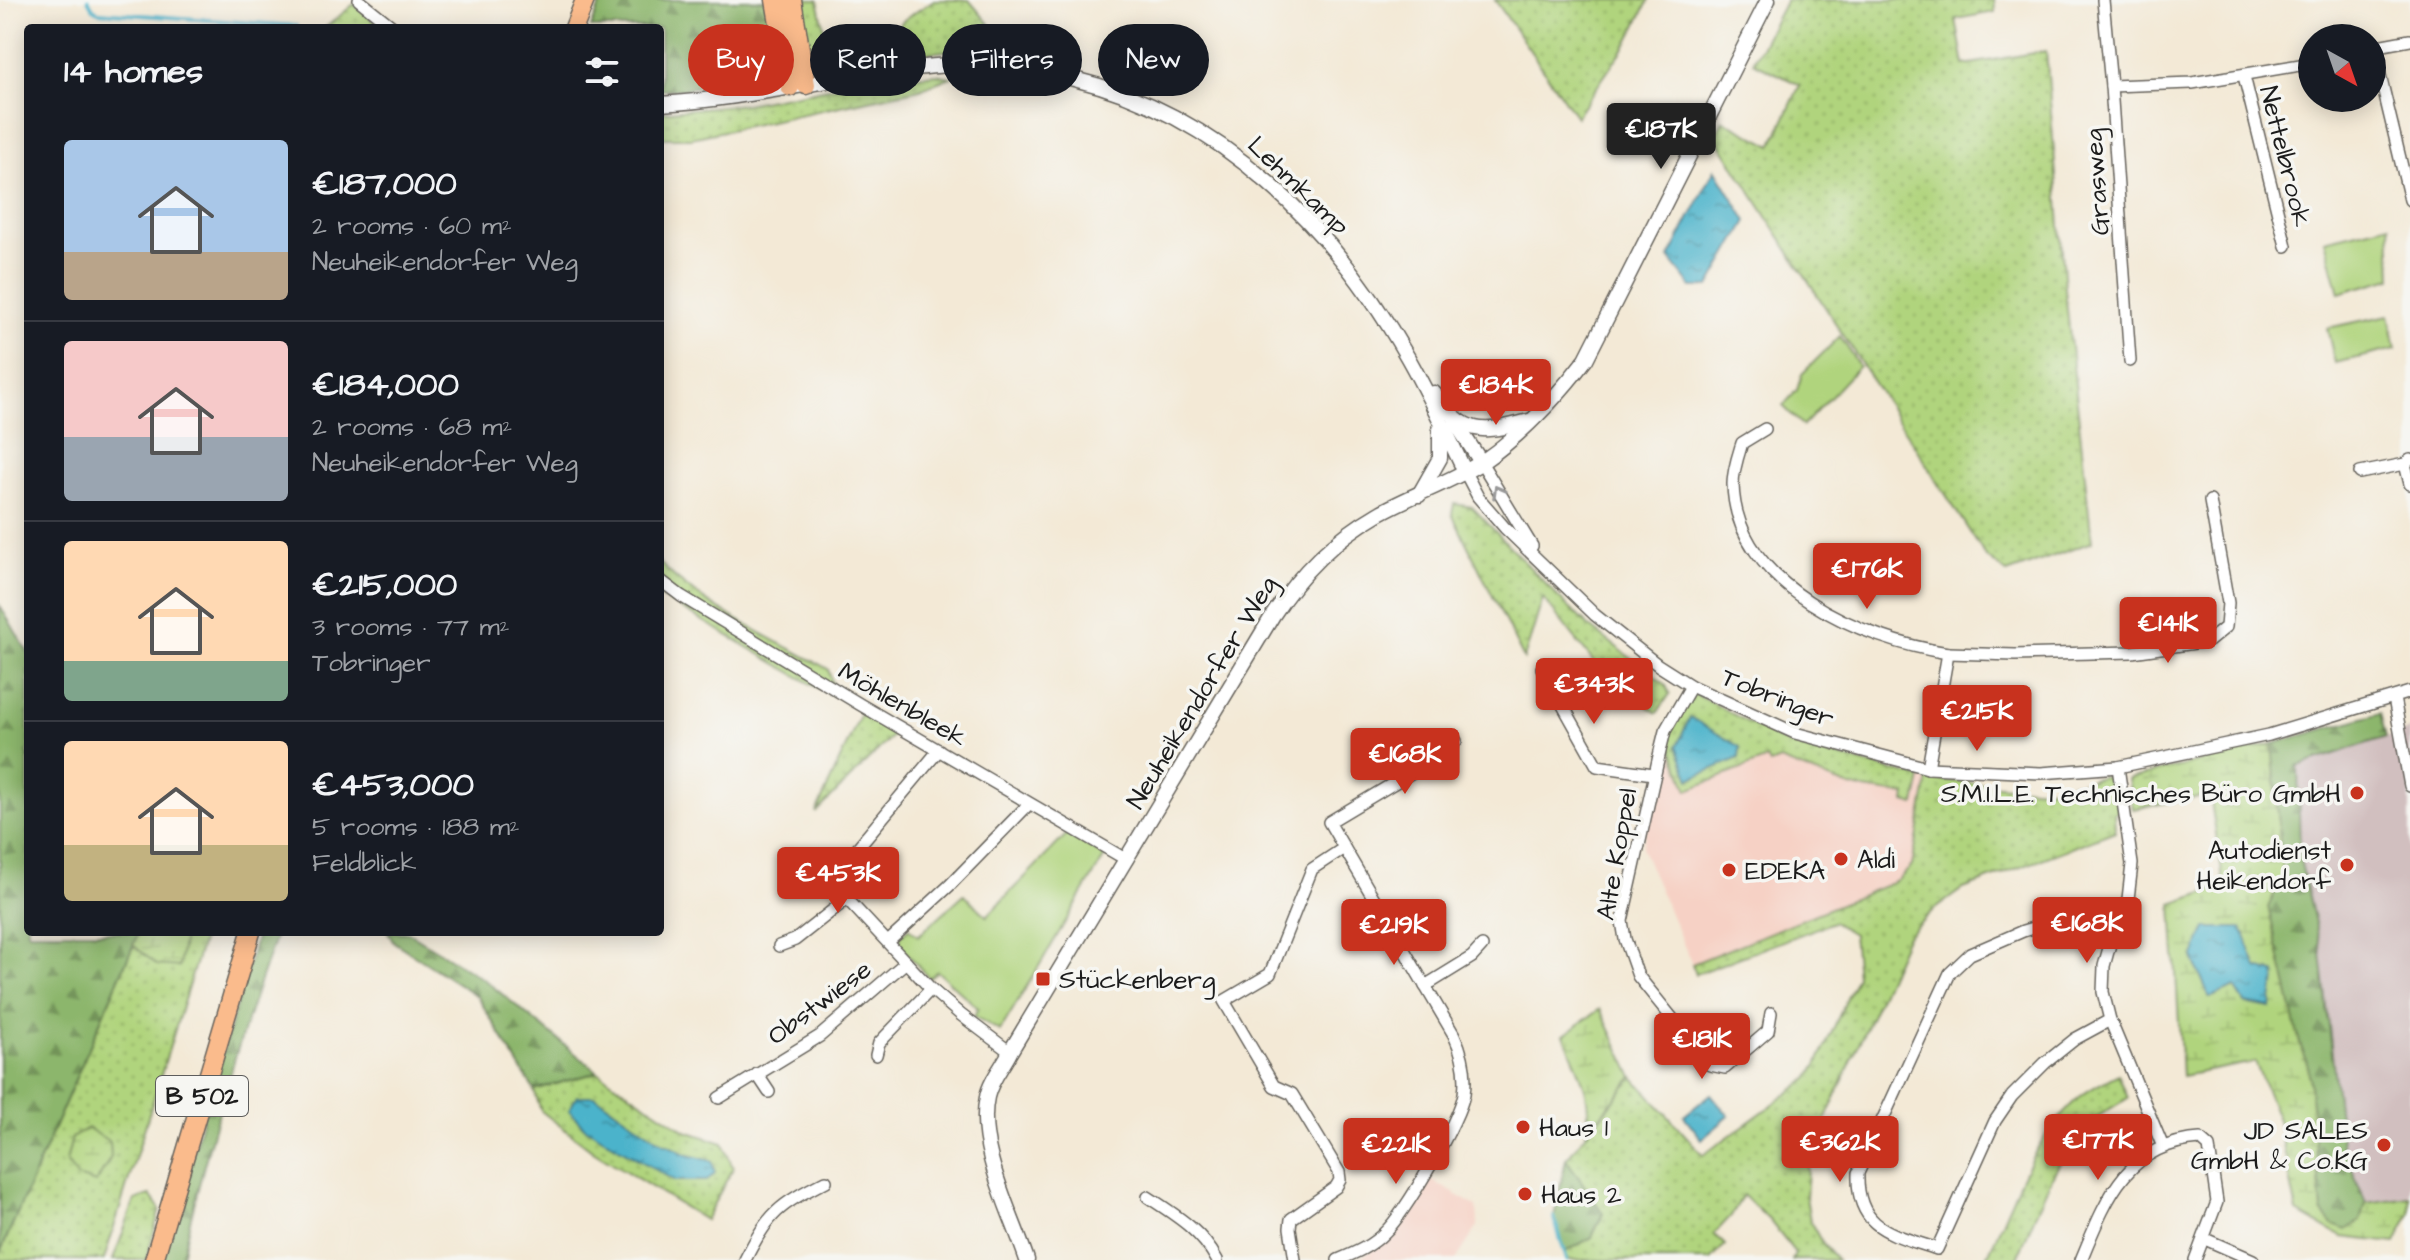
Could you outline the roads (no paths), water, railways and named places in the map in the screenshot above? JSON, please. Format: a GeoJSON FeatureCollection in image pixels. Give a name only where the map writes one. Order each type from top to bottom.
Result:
{"type":"FeatureCollection","features":[{"type":"Feature","properties":{"kind":"highway"},"geometry":{"type":"LineString","coordinates":[[576,24],[585,0]]}},
{"type":"Feature","properties":{"kind":"highway"},"geometry":{"type":"LineString","coordinates":[[775,0],[798,86]]}},
{"type":"Feature","properties":{"kind":"highway"},"geometry":{"type":"LineString","coordinates":[[792,0],[798,86]]}},
{"type":"Feature","properties":{"kind":"highway","name":"B 502"},"geometry":{"type":"LineString","coordinates":[[154,1260],[250,936]]}},
{"type":"Feature","properties":{"kind":"street"},"geometry":{"type":"LineString","coordinates":[[359,0],[389,24]]}},
{"type":"Feature","properties":{"kind":"street","name":"Neuheikendorfer Weg"},"geometry":{"type":"LineString","coordinates":[[1027,1260],[987,1149],[984,1119],[988,1093],[1010,1052],[1266,627],[1302,573],[1336,541],[1380,513],[1481,462],[1533,420],[1560,393],[1586,359],[1768,0]]}},
{"type":"Feature","properties":{"kind":"street","name":"Grasweg"},"geometry":{"type":"LineString","coordinates":[[2103,0],[2130,361]]}},
{"type":"Feature","properties":{"kind":"street"},"geometry":{"type":"LineString","coordinates":[[2386,45],[2410,40]]}},
{"type":"Feature","properties":{"kind":"street","name":"Lehmkamp"},"geometry":{"type":"LineString","coordinates":[[664,103],[899,69],[975,64],[1038,70],[1100,85],[1156,106],[1215,140],[1271,185],[1324,239],[1408,357],[1441,412]]}},
{"type":"Feature","properties":{"kind":"street"},"geometry":{"type":"LineString","coordinates":[[2111,86],[2192,83],[2298,66]]}},
{"type":"Feature","properties":{"kind":"street","name":"Nettelbrook"},"geometry":{"type":"LineString","coordinates":[[2244,76],[2286,246]]}},
{"type":"Feature","properties":{"kind":"street"},"geometry":{"type":"LineString","coordinates":[[2386,101],[2410,200]]}},
{"type":"Feature","properties":{"kind":"street"},"geometry":{"type":"LineString","coordinates":[[1441,412],[1483,431],[1533,420]]}},
{"type":"Feature","properties":{"kind":"street"},"geometry":{"type":"LineString","coordinates":[[1441,412],[1481,462]]}},
{"type":"Feature","properties":{"kind":"street"},"geometry":{"type":"LineString","coordinates":[[1441,412],[1465,472]]}},
{"type":"Feature","properties":{"kind":"street"},"geometry":{"type":"LineString","coordinates":[[1419,495],[1434,471],[1441,452],[1441,412]]}},
{"type":"Feature","properties":{"kind":"street"},"geometry":{"type":"LineString","coordinates":[[1765,429],[1742,443],[1733,486],[1743,528],[1759,558],[1790,588],[1846,622],[1887,638],[1948,653],[2121,653],[2209,641],[2226,627],[2228,603],[2210,501]]}},
{"type":"Feature","properties":{"kind":"street","name":"Tobringer"},"geometry":{"type":"LineString","coordinates":[[1481,462],[1511,516],[1545,567]]}},
{"type":"Feature","properties":{"kind":"street"},"geometry":{"type":"LineString","coordinates":[[2360,473],[2408,462],[2410,484]]}},
{"type":"Feature","properties":{"kind":"street","name":"Tobringer"},"geometry":{"type":"LineString","coordinates":[[1465,472],[1478,497],[1545,567],[1620,636],[1691,686],[1795,733],[1928,768],[2041,773],[2118,767],[2269,735],[2410,692]]}},
{"type":"Feature","properties":{"kind":"street","name":"Möhlenbleek"},"geometry":{"type":"LineString","coordinates":[[664,583],[705,611],[1127,860]]}},
{"type":"Feature","properties":{"kind":"street"},"geometry":{"type":"LineString","coordinates":[[1928,768],[1948,653]]}},
{"type":"Feature","properties":{"kind":"street","name":"Alte Koppel"},"geometry":{"type":"LineString","coordinates":[[1542,668],[1597,766],[1653,774]]}},
{"type":"Feature","properties":{"kind":"street","name":"Alte Koppel"},"geometry":{"type":"LineString","coordinates":[[1691,686],[1665,731],[1653,774],[1622,921],[1625,939],[1638,976],[1710,1065],[1725,1068],[1768,1031],[1771,1013]]}},
{"type":"Feature","properties":{"kind":"street"},"geometry":{"type":"LineString","coordinates":[[2394,698],[2410,786]]}},
{"type":"Feature","properties":{"kind":"street"},"geometry":{"type":"LineString","coordinates":[[1338,1260],[1375,1242],[1402,1212],[1447,1135],[1462,1101],[1465,1083],[1462,1052],[1329,822],[1446,752],[1456,741]]}},
{"type":"Feature","properties":{"kind":"street"},"geometry":{"type":"LineString","coordinates":[[939,750],[834,876],[836,885],[931,989],[1010,1052]]}},
{"type":"Feature","properties":{"kind":"street"},"geometry":{"type":"LineString","coordinates":[[2118,767],[2132,864],[2128,899],[2104,966],[2103,992],[2110,1020],[2163,1147]]}},
{"type":"Feature","properties":{"kind":"street"},"geometry":{"type":"LineString","coordinates":[[888,942],[949,886],[1029,804]]}},
{"type":"Feature","properties":{"kind":"street"},"geometry":{"type":"LineString","coordinates":[[1295,1260],[1291,1219],[1336,1187],[1340,1180],[1339,1172],[1292,1094],[1274,1086],[1224,1001],[1270,974],[1312,869],[1344,848]]}},
{"type":"Feature","properties":{"kind":"street"},"geometry":{"type":"LineString","coordinates":[[779,946],[795,940],[847,899]]}},
{"type":"Feature","properties":{"kind":"street"},"geometry":{"type":"LineString","coordinates":[[2110,1020],[2075,1039],[2012,1096],[1995,1121],[1937,1249],[1876,1226],[1857,1193],[1858,1173],[1950,973],[1970,954],[2023,931],[2056,921],[2079,923],[2112,937]]}},
{"type":"Feature","properties":{"kind":"street"},"geometry":{"type":"LineString","coordinates":[[1425,986],[1472,957],[1482,946]]}},
{"type":"Feature","properties":{"kind":"street","name":"Obstwiese"},"geometry":{"type":"LineString","coordinates":[[719,1098],[820,1036],[906,962]]}},
{"type":"Feature","properties":{"kind":"street"},"geometry":{"type":"LineString","coordinates":[[876,1055],[879,1043],[931,989]]}},
{"type":"Feature","properties":{"kind":"street","name":"Obstwiese"},"geometry":{"type":"LineString","coordinates":[[757,1074],[769,1092]]}},
{"type":"Feature","properties":{"kind":"street"},"geometry":{"type":"LineString","coordinates":[[2081,1260],[2104,1205],[2124,1174],[2144,1157],[2163,1147],[2183,1140],[2200,1139],[2209,1147],[2217,1202],[2195,1260]]}},
{"type":"Feature","properties":{"kind":"street"},"geometry":{"type":"LineString","coordinates":[[745,1260],[761,1227],[786,1201],[826,1181]]}},
{"type":"Feature","properties":{"kind":"street"},"geometry":{"type":"LineString","coordinates":[[1148,1197],[1187,1223],[1208,1243],[1217,1260]]}},
{"type":"Feature","properties":{"kind":"street"},"geometry":{"type":"LineString","coordinates":[[2205,1239],[2253,1260]]}},
{"type":"Feature","properties":{"kind":"water"},"geometry":{"type":"Polygon","coordinates":[[[1715,169],[1747,221],[1709,287],[1692,287],[1669,258],[1715,169]]]}},
{"type":"Feature","properties":{"kind":"water"},"geometry":{"type":"Polygon","coordinates":[[[1690,717],[1740,747],[1739,758],[1690,779],[1677,746],[1690,717]]]}},
{"type":"Feature","properties":{"kind":"water"},"geometry":{"type":"Polygon","coordinates":[[[2206,928],[2242,928],[2257,968],[2276,973],[2271,1008],[2245,1003],[2235,987],[2210,998],[2193,958],[2206,928]]]}},
{"type":"Feature","properties":{"kind":"water"},"geometry":{"type":"Polygon","coordinates":[[[1711,1094],[1729,1116],[1702,1139],[1684,1116],[1711,1094]]]}},
{"type":"Feature","properties":{"kind":"water"},"geometry":{"type":"Polygon","coordinates":[[[577,1096],[595,1096],[658,1140],[685,1154],[712,1161],[715,1173],[707,1181],[675,1181],[584,1127],[569,1110],[577,1096]]]}},
{"type":"Feature","properties":{"kind":"waterway"},"geometry":{"type":"LineString","coordinates":[[88,0],[98,12],[268,24]]}},
{"type":"Feature","properties":{"kind":"waterway"},"geometry":{"type":"LineString","coordinates":[[1554,1217],[1567,1260]]}},
{"type":"Feature","properties":{"kind":"place","name":"S.M.I.L.E. Technisches Büro GmbH"},"geometry":{"type":"Point","coordinates":[2357,793]}},
{"type":"Feature","properties":{"kind":"place","name":"Aldi"},"geometry":{"type":"Point","coordinates":[1841,859]}},
{"type":"Feature","properties":{"kind":"place","name":"Autodienst Heikendorf"},"geometry":{"type":"Point","coordinates":[2347,865]}},
{"type":"Feature","properties":{"kind":"place","name":"EDEKA"},"geometry":{"type":"Point","coordinates":[1729,870]}},
{"type":"Feature","properties":{"kind":"place","name":"Stückenberg"},"geometry":{"type":"Point","coordinates":[1043,979]}},
{"type":"Feature","properties":{"kind":"place","name":"Haus 1"},"geometry":{"type":"Point","coordinates":[1523,1127]}},
{"type":"Feature","properties":{"kind":"place","name":"JD SALES GmbH & Co.KG"},"geometry":{"type":"Point","coordinates":[2384,1145]}},
{"type":"Feature","properties":{"kind":"place","name":"Haus 2"},"geometry":{"type":"Point","coordinates":[1525,1194]}}]}
